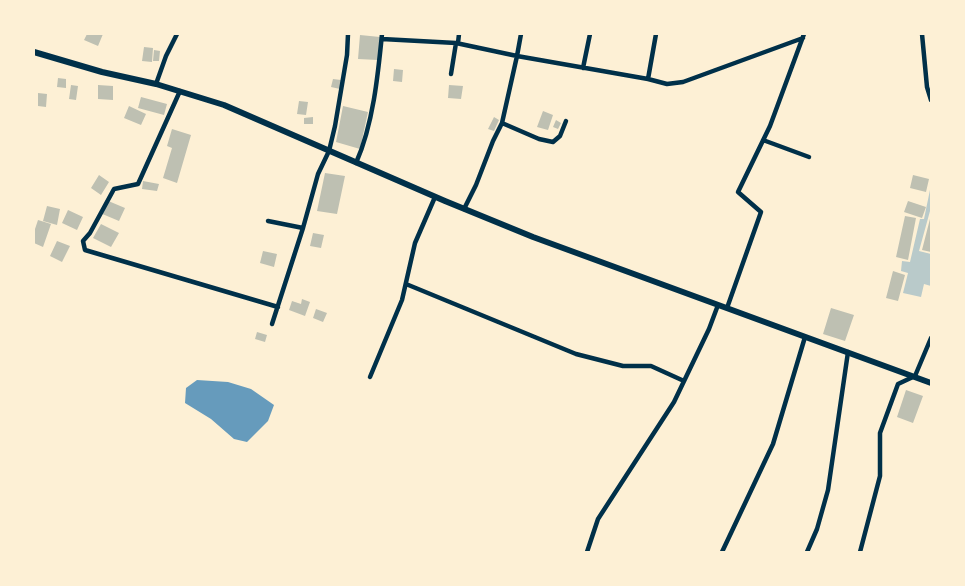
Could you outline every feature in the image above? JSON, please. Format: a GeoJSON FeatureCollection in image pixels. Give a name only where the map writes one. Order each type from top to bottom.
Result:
{"type":"FeatureCollection","features":[{"type":"Feature","properties":{"kind":"main road"},"geometry":{"type":"LineString","coordinates":[[34,52],[102,72],[156,84],[224,105],[436,198],[542,240],[931,383]]}},
{"type":"Feature","properties":{"kind":"street"},"geometry":{"type":"LineString","coordinates":[[156,84],[166,56],[177,34]]}},
{"type":"Feature","properties":{"kind":"street"},"geometry":{"type":"LineString","coordinates":[[272,324],[318,174],[329,151],[347,55],[348,34]]}},
{"type":"Feature","properties":{"kind":"street"},"geometry":{"type":"LineString","coordinates":[[451,74],[459,34]]}},
{"type":"Feature","properties":{"kind":"street"},"geometry":{"type":"LineString","coordinates":[[464,209],[502,123],[522,34]]}},
{"type":"Feature","properties":{"kind":"street"},"geometry":{"type":"LineString","coordinates":[[584,68],[590,34]]}},
{"type":"Feature","properties":{"kind":"street"},"geometry":{"type":"LineString","coordinates":[[648,79],[656,34]]}},
{"type":"Feature","properties":{"kind":"street"},"geometry":{"type":"LineString","coordinates":[[922,34],[927,87],[931,100]]}},
{"type":"Feature","properties":{"kind":"street"},"geometry":{"type":"LineString","coordinates":[[356,162],[364,145],[370,117],[382,36],[457,43],[666,84],[683,82],[804,36]]}},
{"type":"Feature","properties":{"kind":"street"},"geometry":{"type":"LineString","coordinates":[[727,308],[761,212],[738,192],[763,140],[804,36]]}},
{"type":"Feature","properties":{"kind":"street"},"geometry":{"type":"LineString","coordinates":[[180,91],[138,184],[114,189],[90,233],[83,241],[85,250],[278,306]]}},
{"type":"Feature","properties":{"kind":"street"},"geometry":{"type":"LineString","coordinates":[[502,123],[539,139],[553,142],[560,136],[566,121]]}},
{"type":"Feature","properties":{"kind":"street"},"geometry":{"type":"LineString","coordinates":[[763,140],[809,157]]}},
{"type":"Feature","properties":{"kind":"street"},"geometry":{"type":"LineString","coordinates":[[370,377],[402,300],[415,243],[436,198]]}},
{"type":"Feature","properties":{"kind":"street"},"geometry":{"type":"LineString","coordinates":[[268,221],[303,228]]}},
{"type":"Feature","properties":{"kind":"street"},"geometry":{"type":"LineString","coordinates":[[406,284],[576,354],[623,366],[651,366],[684,381]]}},
{"type":"Feature","properties":{"kind":"street"},"geometry":{"type":"LineString","coordinates":[[587,552],[598,519],[674,402],[709,329],[718,305]]}},
{"type":"Feature","properties":{"kind":"street"},"geometry":{"type":"LineString","coordinates":[[722,552],[773,444],[805,337]]}},
{"type":"Feature","properties":{"kind":"street"},"geometry":{"type":"LineString","coordinates":[[860,552],[880,476],[880,433],[898,384],[915,376],[931,338]]}},
{"type":"Feature","properties":{"kind":"street"},"geometry":{"type":"LineString","coordinates":[[807,552],[828,490],[848,352]]}},
{"type":"Feature","properties":{"kind":"shaded area"},"geometry":{"type":"Polygon","coordinates":[[[931,185],[931,211],[919,251],[931,254],[931,286],[924,284],[921,297],[903,293],[908,273],[901,271],[902,261],[910,262],[920,219],[924,219],[931,185]]]}},
{"type":"Feature","properties":{"kind":"water"},"geometry":{"type":"Polygon","coordinates":[[[197,380],[228,382],[251,389],[274,405],[268,421],[247,442],[234,439],[211,419],[185,403],[186,388],[197,380]]]}},
{"type":"Feature","properties":{"kind":"building"},"geometry":{"type":"Polygon","coordinates":[[[87,34],[103,34],[98,46],[84,40],[87,34]]]}},
{"type":"Feature","properties":{"kind":"building"},"geometry":{"type":"Polygon","coordinates":[[[360,35],[380,37],[378,60],[358,59],[360,35]]]}},
{"type":"Feature","properties":{"kind":"building"},"geometry":{"type":"Polygon","coordinates":[[[144,47],[153,48],[152,62],[142,61],[144,47]]]}},
{"type":"Feature","properties":{"kind":"building"},"geometry":{"type":"Polygon","coordinates":[[[154,50],[160,51],[159,61],[153,61],[154,50]]]}},
{"type":"Feature","properties":{"kind":"building"},"geometry":{"type":"Polygon","coordinates":[[[394,69],[403,70],[402,82],[393,81],[394,69]]]}},
{"type":"Feature","properties":{"kind":"building"},"geometry":{"type":"Polygon","coordinates":[[[58,78],[66,79],[66,88],[57,87],[58,78]]]}},
{"type":"Feature","properties":{"kind":"building"},"geometry":{"type":"Polygon","coordinates":[[[333,79],[341,80],[340,89],[331,87],[333,79]]]}},
{"type":"Feature","properties":{"kind":"building"},"geometry":{"type":"Polygon","coordinates":[[[71,85],[78,86],[76,100],[69,99],[71,85]]]}},
{"type":"Feature","properties":{"kind":"building"},"geometry":{"type":"Polygon","coordinates":[[[98,85],[113,86],[113,100],[98,99],[98,85]]]}},
{"type":"Feature","properties":{"kind":"building"},"geometry":{"type":"Polygon","coordinates":[[[449,85],[463,86],[461,99],[448,98],[449,85]]]}},
{"type":"Feature","properties":{"kind":"building"},"geometry":{"type":"Polygon","coordinates":[[[38,93],[47,94],[46,107],[38,106],[38,93]]]}},
{"type":"Feature","properties":{"kind":"building"},"geometry":{"type":"Polygon","coordinates":[[[141,97],[167,104],[164,115],[138,108],[141,97]]]}},
{"type":"Feature","properties":{"kind":"building"},"geometry":{"type":"Polygon","coordinates":[[[299,101],[308,102],[306,115],[297,114],[299,101]]]}},
{"type":"Feature","properties":{"kind":"building"},"geometry":{"type":"Polygon","coordinates":[[[129,106],[146,114],[141,125],[124,118],[129,106]]]}},
{"type":"Feature","properties":{"kind":"building"},"geometry":{"type":"Polygon","coordinates":[[[343,106],[368,112],[360,149],[336,142],[343,106]]]}},
{"type":"Feature","properties":{"kind":"building"},"geometry":{"type":"Polygon","coordinates":[[[543,111],[553,115],[548,130],[537,127],[543,111]]]}},
{"type":"Feature","properties":{"kind":"building"},"geometry":{"type":"Polygon","coordinates":[[[313,117],[313,124],[304,124],[304,118],[313,117]]]}},
{"type":"Feature","properties":{"kind":"building"},"geometry":{"type":"Polygon","coordinates":[[[494,117],[499,120],[494,131],[488,129],[494,117]]]}},
{"type":"Feature","properties":{"kind":"building"},"geometry":{"type":"Polygon","coordinates":[[[556,120],[561,123],[558,129],[553,127],[556,120]]]}},
{"type":"Feature","properties":{"kind":"building"},"geometry":{"type":"Polygon","coordinates":[[[172,129],[191,135],[177,183],[163,178],[172,148],[167,146],[172,129]]]}},
{"type":"Feature","properties":{"kind":"building"},"geometry":{"type":"Polygon","coordinates":[[[325,173],[345,176],[337,214],[317,211],[325,173]]]}},
{"type":"Feature","properties":{"kind":"building"},"geometry":{"type":"Polygon","coordinates":[[[99,175],[109,182],[101,195],[91,188],[99,175]]]}},
{"type":"Feature","properties":{"kind":"building"},"geometry":{"type":"Polygon","coordinates":[[[913,175],[929,179],[926,192],[910,188],[913,175]]]}},
{"type":"Feature","properties":{"kind":"building"},"geometry":{"type":"Polygon","coordinates":[[[143,181],[159,184],[157,191],[142,189],[143,181]]]}},
{"type":"Feature","properties":{"kind":"building"},"geometry":{"type":"Polygon","coordinates":[[[106,200],[125,208],[119,221],[100,213],[106,200]]]}},
{"type":"Feature","properties":{"kind":"building"},"geometry":{"type":"Polygon","coordinates":[[[908,201],[926,207],[922,218],[904,212],[908,201]]]}},
{"type":"Feature","properties":{"kind":"building"},"geometry":{"type":"Polygon","coordinates":[[[47,206],[60,209],[57,225],[43,221],[47,206]]]}},
{"type":"Feature","properties":{"kind":"building"},"geometry":{"type":"Polygon","coordinates":[[[68,210],[83,217],[77,230],[62,223],[68,210]]]}},
{"type":"Feature","properties":{"kind":"building"},"geometry":{"type":"Polygon","coordinates":[[[931,215],[931,252],[922,250],[931,215]]]}},
{"type":"Feature","properties":{"kind":"building"},"geometry":{"type":"Polygon","coordinates":[[[905,216],[916,218],[908,260],[896,257],[905,216]]]}},
{"type":"Feature","properties":{"kind":"building"},"geometry":{"type":"Polygon","coordinates":[[[38,220],[51,224],[43,247],[34,243],[34,232],[38,220]]]}},
{"type":"Feature","properties":{"kind":"building"},"geometry":{"type":"Polygon","coordinates":[[[101,224],[119,233],[111,247],[93,238],[101,224]]]}},
{"type":"Feature","properties":{"kind":"building"},"geometry":{"type":"Polygon","coordinates":[[[313,233],[324,235],[321,248],[310,246],[313,233]]]}},
{"type":"Feature","properties":{"kind":"building"},"geometry":{"type":"Polygon","coordinates":[[[57,241],[70,246],[62,262],[50,256],[57,241]]]}},
{"type":"Feature","properties":{"kind":"building"},"geometry":{"type":"Polygon","coordinates":[[[263,251],[277,254],[274,267],[260,263],[263,251]]]}},
{"type":"Feature","properties":{"kind":"building"},"geometry":{"type":"Polygon","coordinates":[[[893,271],[905,275],[898,301],[886,298],[893,271]]]}},
{"type":"Feature","properties":{"kind":"building"},"geometry":{"type":"Polygon","coordinates":[[[302,299],[310,302],[305,316],[289,310],[292,301],[301,304],[302,299]]]}},
{"type":"Feature","properties":{"kind":"building"},"geometry":{"type":"Polygon","coordinates":[[[831,308],[854,315],[845,341],[823,334],[831,308]]]}},
{"type":"Feature","properties":{"kind":"building"},"geometry":{"type":"Polygon","coordinates":[[[316,309],[327,313],[323,322],[313,318],[316,309]]]}},
{"type":"Feature","properties":{"kind":"building"},"geometry":{"type":"Polygon","coordinates":[[[257,332],[267,335],[265,342],[255,339],[257,332]]]}},
{"type":"Feature","properties":{"kind":"building"},"geometry":{"type":"Polygon","coordinates":[[[906,390],[923,396],[913,423],[897,417],[906,390]]]}}]}
